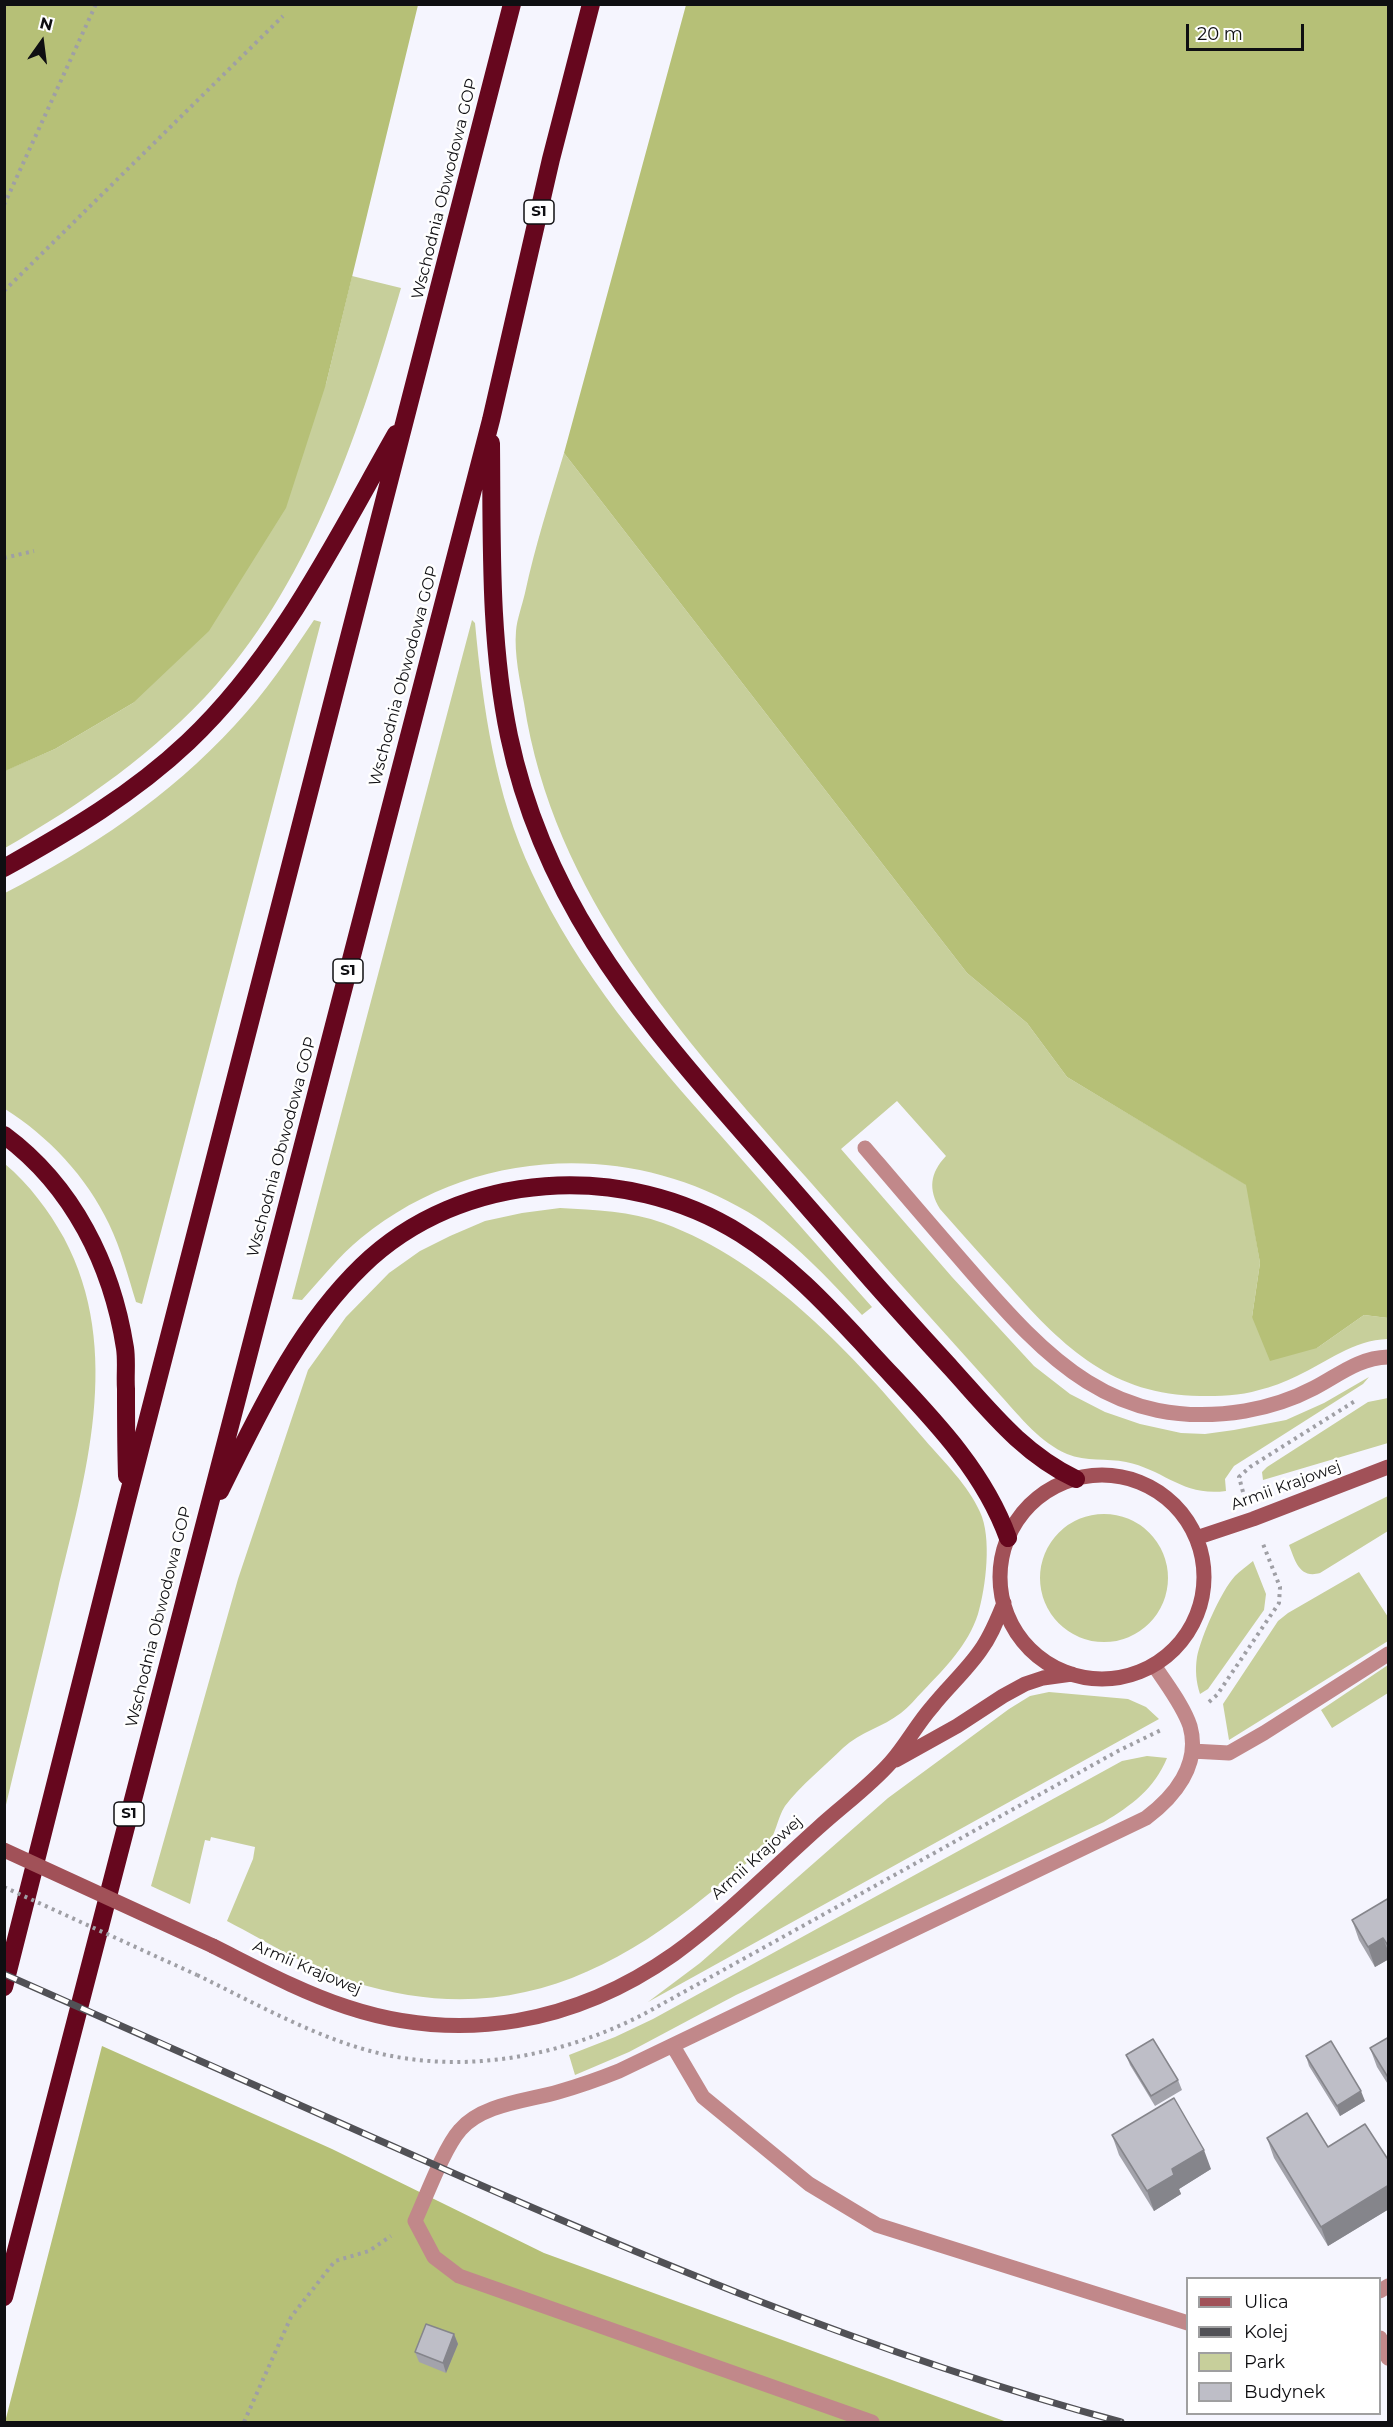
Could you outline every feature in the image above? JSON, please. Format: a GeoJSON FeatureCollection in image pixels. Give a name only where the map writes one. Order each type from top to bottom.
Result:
{"type":"FeatureCollection","features":[{"type":"Feature","properties":{"kind":"highway","name":"Wschodnia Obwodowa GOP"},"geometry":{"type":"LineString","coordinates":[[4,1987],[512,4]]}},
{"type":"Feature","properties":{"kind":"highway","name":"Wschodnia Obwodowa GOP"},"geometry":{"type":"LineString","coordinates":[[4,2297],[491,420],[551,159],[591,4]]}},
{"type":"Feature","properties":{"kind":"highway"},"geometry":{"type":"LineString","coordinates":[[4,868],[91,818],[126,793],[188,742],[215,714],[272,645],[302,598],[408,414]]}},
{"type":"Feature","properties":{"kind":"highway"},"geometry":{"type":"LineString","coordinates":[[491,420],[494,611],[509,736],[536,827],[563,889],[584,928],[627,992],[670,1049],[872,1280],[1017,1441],[1053,1468],[1076,1479]]}},
{"type":"Feature","properties":{"kind":"highway"},"geometry":{"type":"LineString","coordinates":[[4,1135],[29,1156],[63,1193],[99,1253],[110,1286],[125,1350],[127,1500]]}},
{"type":"Feature","properties":{"kind":"highway"},"geometry":{"type":"LineString","coordinates":[[204,1522],[271,1389],[315,1321],[362,1266],[386,1246],[436,1215],[465,1203],[526,1188],[558,1185],[620,1188],[680,1204],[740,1233],[767,1252],[841,1320],[951,1441],[988,1493],[1008,1538]]}},
{"type":"Feature","properties":{"kind":"main road","name":"Armii Krajowej"},"geometry":{"type":"LineString","coordinates":[[1196,1538],[1253,1519],[1389,1467]]}},
{"type":"Feature","properties":{"kind":"main road"},"geometry":{"type":"LineString","coordinates":[[1092,1476],[1123,1478],[1153,1490],[1178,1509],[1196,1538],[1204,1568],[1204,1584],[1199,1609],[1189,1631],[1179,1644],[1154,1665],[1128,1676],[1100,1679],[1072,1674],[1045,1661],[1023,1642],[1008,1617],[1004,1603],[1001,1570],[1008,1538],[1030,1505],[1051,1489],[1076,1479],[1092,1476]]}},
{"type":"Feature","properties":{"kind":"main road","name":"Armii Krajowej"},"geometry":{"type":"LineString","coordinates":[[4,1850],[305,1990],[347,2007],[393,2019],[432,2025],[478,2025],[515,2021],[561,2011],[603,1995],[675,1953],[740,1898],[890,1762],[931,1708],[980,1653],[994,1629],[1004,1603]]}},
{"type":"Feature","properties":{"kind":"main road","name":"Armii Krajowej"},"geometry":{"type":"LineString","coordinates":[[890,1762],[957,1726],[1025,1684],[1043,1678],[1072,1674]]}},
{"type":"Feature","properties":{"kind":"street"},"geometry":{"type":"LineString","coordinates":[[865,1148],[1036,1344],[1078,1377],[1128,1401],[1159,1410],[1192,1415],[1246,1410],[1302,1394],[1363,1361],[1389,1357]]}},
{"type":"Feature","properties":{"kind":"street"},"geometry":{"type":"LineString","coordinates":[[1192,1751],[1229,1753],[1389,1654]]}},
{"type":"Feature","properties":{"kind":"street"},"geometry":{"type":"LineString","coordinates":[[873,2422],[459,2276],[434,2257],[415,2221],[454,2138],[467,2123],[486,2113],[620,2072],[729,2017],[1146,1818],[1171,1797],[1186,1772],[1192,1751],[1190,1727],[1154,1665]]}},
{"type":"Feature","properties":{"kind":"street"},"geometry":{"type":"LineString","coordinates":[[674,2046],[703,2097],[809,2184],[878,2225],[1186,2322]]}},
{"type":"Feature","properties":{"kind":"street"},"geometry":{"type":"LineString","coordinates":[[1381,2340],[1389,2358]]}},
{"type":"Feature","properties":{"kind":"path"},"geometry":{"type":"LineString","coordinates":[[4,205],[96,4]]}},
{"type":"Feature","properties":{"kind":"path"},"geometry":{"type":"LineString","coordinates":[[4,291],[283,16]]}},
{"type":"Feature","properties":{"kind":"path"},"geometry":{"type":"LineString","coordinates":[[4,558],[34,550]]}},
{"type":"Feature","properties":{"kind":"path"},"geometry":{"type":"LineString","coordinates":[[1240,1486],[1239,1477],[1250,1467],[1358,1398]]}},
{"type":"Feature","properties":{"kind":"path"},"geometry":{"type":"LineString","coordinates":[[1206,1704],[1217,1695],[1279,1603],[1280,1587],[1268,1555]]}},
{"type":"Feature","properties":{"kind":"path"},"geometry":{"type":"LineString","coordinates":[[4,1887],[197,1975]]}},
{"type":"Feature","properties":{"kind":"path"},"geometry":{"type":"LineString","coordinates":[[244,2422],[291,2317],[335,2261],[369,2251],[415,2221]]}},
{"type":"Feature","properties":{"kind":"green space"},"geometry":{"type":"Polygon","coordinates":[[[5,4],[418,5],[326,384],[286,508],[209,631],[133,703],[55,749],[5,771],[5,4]]]}},
{"type":"Feature","properties":{"kind":"green space"},"geometry":{"type":"Polygon","coordinates":[[[686,5],[1388,5],[1388,1318],[1364,1315],[1317,1348],[1270,1361],[1252,1317],[1260,1263],[1246,1185],[1067,1077],[1027,1023],[967,973],[564,453],[686,5]]]}},
{"type":"Feature","properties":{"kind":"green space"},"geometry":{"type":"Polygon","coordinates":[[[352,276],[401,288],[369,393],[330,497],[307,547],[280,596],[250,642],[216,685],[169,733],[90,795],[5,848],[4,771],[55,749],[133,703],[326,384],[352,276]]]}},
{"type":"Feature","properties":{"kind":"green space"},"geometry":{"type":"Polygon","coordinates":[[[564,453],[967,973],[1027,1023],[1067,1077],[1247,1185],[1260,1263],[1252,1317],[1317,1348],[1364,1315],[1388,1318],[1388,1339],[1375,1340],[1352,1347],[1292,1378],[1264,1389],[1237,1395],[1200,1396],[1169,1394],[1141,1387],[1093,1364],[1050,1330],[940,1209],[932,1188],[932,1181],[946,1156],[897,1101],[841,1149],[952,1277],[1034,1366],[1070,1394],[1105,1412],[1140,1424],[1181,1433],[1205,1434],[1286,1420],[1324,1403],[1369,1377],[1363,1384],[1234,1466],[1225,1479],[1226,1491],[1211,1492],[1186,1487],[1126,1462],[1089,1459],[1067,1454],[1048,1443],[1032,1429],[759,1124],[670,1016],[629,959],[593,900],[563,838],[539,772],[518,667],[517,622],[564,453]]]}},
{"type":"Feature","properties":{"kind":"green space"},"geometry":{"type":"Polygon","coordinates":[[[314,620],[321,622],[142,1304],[136,1302],[113,1233],[90,1190],[51,1145],[5,1109],[5,893],[68,858],[127,820],[183,775],[210,751],[257,700],[314,620]]]}},
{"type":"Feature","properties":{"kind":"green space"},"geometry":{"type":"Polygon","coordinates":[[[472,620],[475,623],[487,719],[500,782],[519,843],[550,910],[593,979],[642,1044],[872,1307],[862,1315],[794,1246],[748,1212],[701,1188],[652,1173],[601,1164],[550,1164],[500,1171],[451,1186],[404,1208],[361,1238],[302,1300],[292,1299],[472,620]]]}},
{"type":"Feature","properties":{"kind":"green space"},"geometry":{"type":"Polygon","coordinates":[[[5,1164],[38,1198],[64,1238],[82,1281],[92,1325],[96,1369],[94,1414],[78,1504],[5,1809],[5,1164]]]}},
{"type":"Feature","properties":{"kind":"green space"},"geometry":{"type":"Polygon","coordinates":[[[560,1208],[600,1210],[651,1219],[702,1240],[739,1262],[774,1287],[839,1345],[898,1408],[955,1474],[975,1502],[984,1522],[987,1548],[981,1603],[974,1625],[962,1646],[910,1705],[894,1718],[843,1748],[785,1806],[766,1846],[666,1927],[625,1953],[583,1973],[541,1988],[497,1997],[452,1999],[404,1994],[353,1982],[320,1970],[227,1921],[253,1859],[255,1847],[211,1837],[210,1841],[205,1840],[190,1904],[151,1886],[238,1579],[308,1370],[346,1317],[389,1273],[420,1251],[485,1221],[560,1208]]]}},
{"type":"Feature","properties":{"kind":"green space"},"geometry":{"type":"Polygon","coordinates":[[[1388,1398],[1388,1443],[1263,1480],[1262,1472],[1267,1467],[1368,1402],[1388,1398]]]}},
{"type":"Feature","properties":{"kind":"green space"},"geometry":{"type":"Polygon","coordinates":[[[1388,1496],[1388,1531],[1320,1573],[1307,1573],[1299,1567],[1289,1545],[1388,1496]]]}},
{"type":"Feature","properties":{"kind":"green space"},"geometry":{"type":"Polygon","coordinates":[[[1104,1514],[1129,1518],[1150,1532],[1164,1553],[1168,1578],[1164,1603],[1150,1624],[1129,1638],[1104,1642],[1079,1638],[1058,1624],[1044,1603],[1040,1578],[1044,1553],[1058,1532],[1079,1518],[1104,1514]]]}},
{"type":"Feature","properties":{"kind":"green space"},"geometry":{"type":"Polygon","coordinates":[[[1253,1561],[1266,1594],[1264,1610],[1208,1689],[1200,1694],[1196,1662],[1207,1627],[1230,1583],[1253,1561]]]}},
{"type":"Feature","properties":{"kind":"green space"},"geometry":{"type":"Polygon","coordinates":[[[1359,1572],[1388,1617],[1388,1641],[1229,1740],[1223,1704],[1278,1621],[1359,1572]]]}},
{"type":"Feature","properties":{"kind":"green space"},"geometry":{"type":"Polygon","coordinates":[[[1388,1665],[1388,1693],[1332,1728],[1321,1710],[1388,1665]]]}},
{"type":"Feature","properties":{"kind":"green space"},"geometry":{"type":"Polygon","coordinates":[[[1049,1692],[1128,1699],[1146,1707],[1159,1719],[648,2002],[700,1963],[888,1798],[1009,1709],[1030,1696],[1049,1692]]]}},
{"type":"Feature","properties":{"kind":"green space"},"geometry":{"type":"Polygon","coordinates":[[[1147,1756],[1167,1758],[1149,1787],[1124,1809],[1104,1822],[736,1995],[629,2052],[575,2075],[569,2055],[653,2019],[1122,1761],[1147,1756]]]}},
{"type":"Feature","properties":{"kind":"green space"},"geometry":{"type":"Polygon","coordinates":[[[102,2046],[332,2149],[544,2253],[1007,2422],[5,2422],[102,2046]]]}},
{"type":"Feature","properties":{"kind":"building"},"geometry":{"type":"Polygon","coordinates":[[[1389,1898],[1389,1947],[1383,1938],[1368,1947],[1352,1920],[1389,1898]]]}},
{"type":"Feature","properties":{"kind":"building"},"geometry":{"type":"Polygon","coordinates":[[[1389,2037],[1389,2079],[1370,2048],[1389,2037]]]}},
{"type":"Feature","properties":{"kind":"building"},"geometry":{"type":"Polygon","coordinates":[[[1153,2039],[1178,2080],[1151,2096],[1126,2055],[1153,2039]]]}},
{"type":"Feature","properties":{"kind":"building"},"geometry":{"type":"Polygon","coordinates":[[[1331,2041],[1361,2091],[1337,2106],[1306,2056],[1331,2041]]]}},
{"type":"Feature","properties":{"kind":"building"},"geometry":{"type":"Polygon","coordinates":[[[1174,2098],[1204,2150],[1172,2169],[1174,2175],[1147,2191],[1112,2135],[1174,2098]]]}},
{"type":"Feature","properties":{"kind":"building"},"geometry":{"type":"Polygon","coordinates":[[[1307,2113],[1328,2147],[1365,2124],[1389,2161],[1389,2185],[1321,2227],[1267,2138],[1307,2113]]]}},
{"type":"Feature","properties":{"kind":"building"},"geometry":{"type":"Polygon","coordinates":[[[426,2324],[454,2334],[443,2363],[415,2352],[426,2324]]]}},
{"type":"Feature","properties":{"kind":"railway"},"geometry":{"type":"LineString","coordinates":[[4,1974],[481,2186],[661,2262],[843,2333],[1027,2395],[1121,2422]]}}]}
